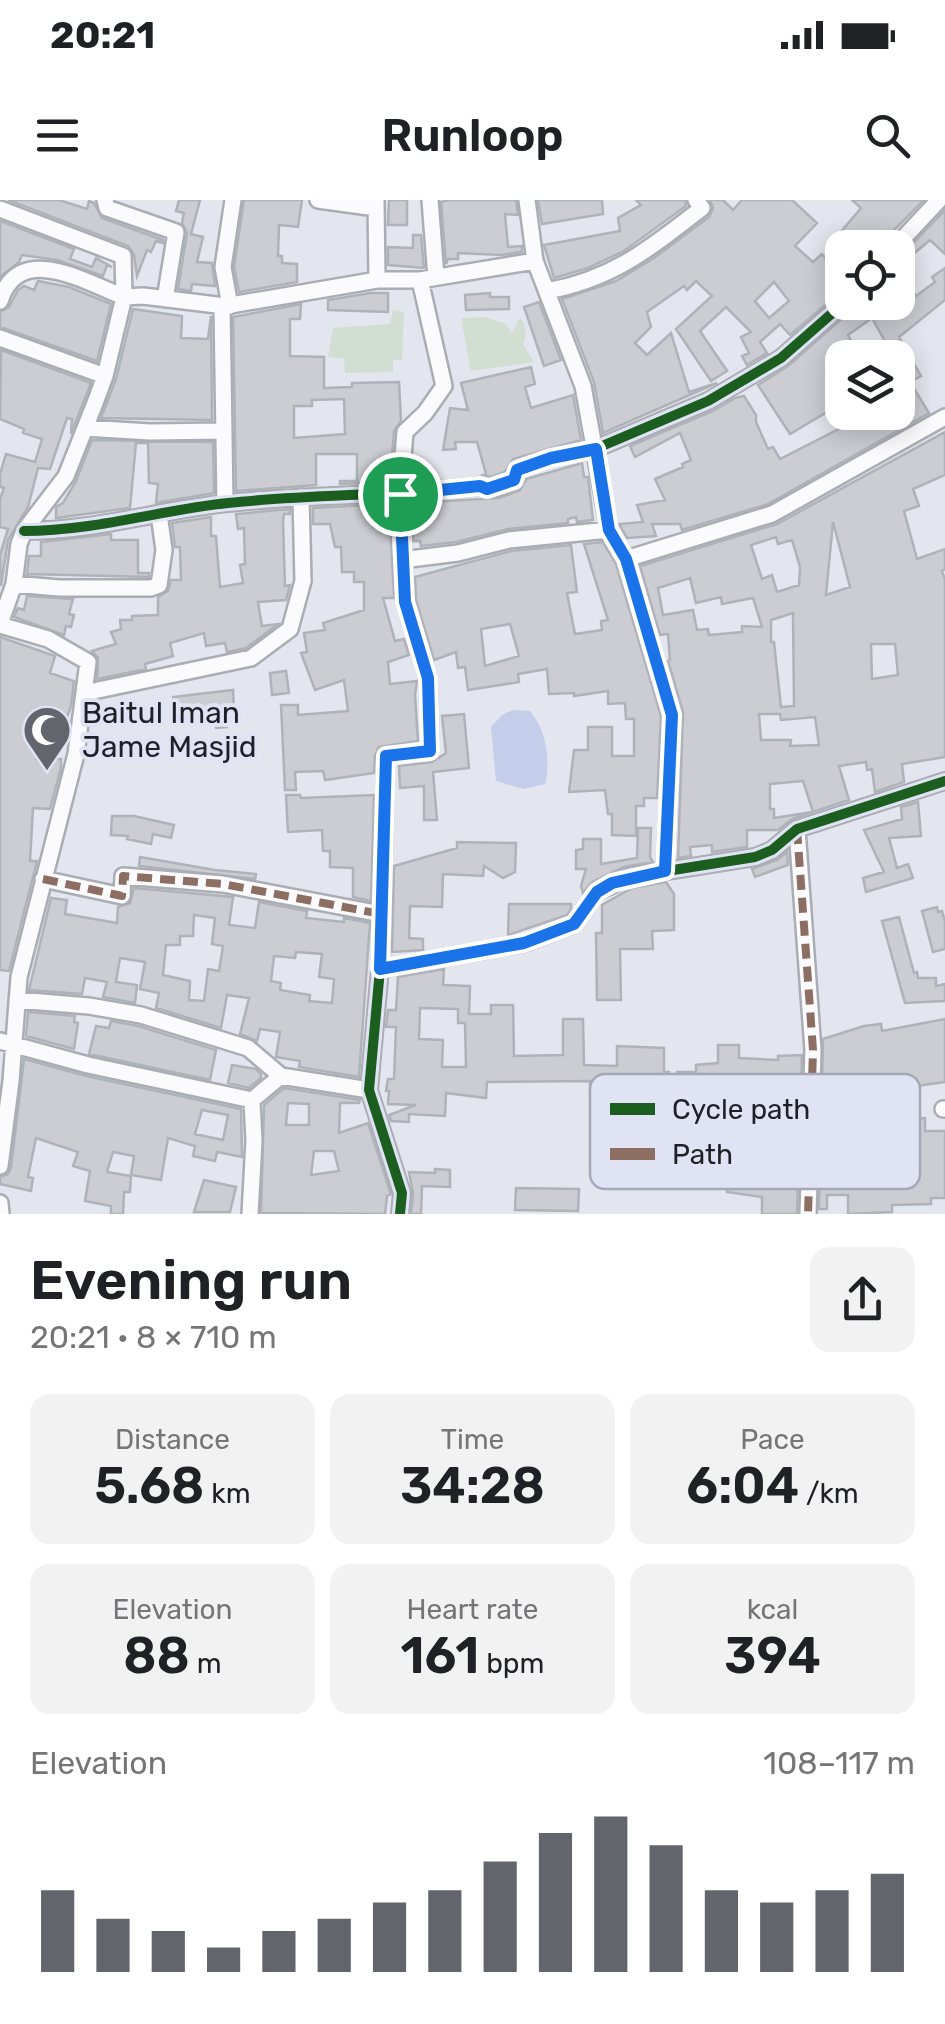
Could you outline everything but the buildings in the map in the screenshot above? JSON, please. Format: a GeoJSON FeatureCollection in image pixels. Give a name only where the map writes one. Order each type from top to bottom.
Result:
{"type":"FeatureCollection","features":[{"type":"Feature","properties":{"kind":"street"},"geometry":{"type":"LineString","coordinates":[[104,200],[107,208],[176,232],[165,299]]}},
{"type":"Feature","properties":{"kind":"street"},"geometry":{"type":"LineString","coordinates":[[225,503],[224,267],[233,200]]}},
{"type":"Feature","properties":{"kind":"street"},"geometry":{"type":"LineString","coordinates":[[318,200],[376,204],[377,280]]}},
{"type":"Feature","properties":{"kind":"street"},"geometry":{"type":"LineString","coordinates":[[400,1214],[402,1193],[369,1090],[380,969],[386,756],[430,751],[428,678],[405,602],[400,494],[405,432],[425,414],[444,386],[428,279],[430,200]]}},
{"type":"Feature","properties":{"kind":"street"},"geometry":{"type":"LineString","coordinates":[[527,200],[535,261],[584,386],[609,530],[626,559],[672,715],[665,871]]}},
{"type":"Feature","properties":{"kind":"street"},"geometry":{"type":"LineString","coordinates":[[546,291],[581,285],[611,273],[702,208],[696,200]]}},
{"type":"Feature","properties":{"kind":"street"},"geometry":{"type":"LineString","coordinates":[[911,230],[939,200]]}},
{"type":"Feature","properties":{"kind":"street"},"geometry":{"type":"LineString","coordinates":[[0,209],[122,256],[124,297],[105,376],[66,476],[24,531],[19,544],[14,584],[0,625],[48,638],[88,662],[76,754],[6,1042],[0,1166]]}},
{"type":"Feature","properties":{"kind":"street"},"geometry":{"type":"LineString","coordinates":[[0,301],[10,280],[20,273],[43,268],[124,297],[226,306],[377,280],[428,279],[535,261]]}},
{"type":"Feature","properties":{"kind":"street"},"geometry":{"type":"LineString","coordinates":[[24,531],[66,531],[225,503],[480,486],[487,489],[514,480],[517,470],[596,449],[708,401],[781,358],[825,320]]}},
{"type":"Feature","properties":{"kind":"street"},"geometry":{"type":"LineString","coordinates":[[0,338],[105,376]]}},
{"type":"Feature","properties":{"kind":"street"},"geometry":{"type":"LineString","coordinates":[[626,559],[772,514],[945,417]]}},
{"type":"Feature","properties":{"kind":"street"},"geometry":{"type":"LineString","coordinates":[[86,428],[223,431]]}},
{"type":"Feature","properties":{"kind":"street"},"geometry":{"type":"LineString","coordinates":[[84,693],[251,658],[290,629],[302,581],[301,497]]}},
{"type":"Feature","properties":{"kind":"street"},"geometry":{"type":"LineString","coordinates":[[14,584],[58,588],[158,585],[164,550],[160,514]]}},
{"type":"Feature","properties":{"kind":"street"},"geometry":{"type":"LineString","coordinates":[[402,560],[458,553],[510,540],[609,530]]}},
{"type":"Feature","properties":{"kind":"street"},"geometry":{"type":"LineString","coordinates":[[380,969],[524,943],[574,924],[597,892],[612,883],[755,857],[772,850],[797,830],[945,781]]}},
{"type":"Feature","properties":{"kind":"street"},"geometry":{"type":"LineString","coordinates":[[797,830],[812,1074]]}},
{"type":"Feature","properties":{"kind":"street"},"geometry":{"type":"LineString","coordinates":[[43,880],[122,896],[123,876],[182,879],[381,914]]}},
{"type":"Feature","properties":{"kind":"street"},"geometry":{"type":"LineString","coordinates":[[0,974],[19,977]]}},
{"type":"Feature","properties":{"kind":"street"},"geometry":{"type":"LineString","coordinates":[[17,1000],[141,1015],[248,1048],[281,1076],[369,1090]]}},
{"type":"Feature","properties":{"kind":"street"},"geometry":{"type":"LineString","coordinates":[[6,1042],[88,1065],[252,1100]]}},
{"type":"Feature","properties":{"kind":"street"},"geometry":{"type":"LineString","coordinates":[[252,1100],[281,1076]]}},
{"type":"Feature","properties":{"kind":"street"},"geometry":{"type":"LineString","coordinates":[[250,1214],[252,1100]]}},
{"type":"Feature","properties":{"kind":"street"},"geometry":{"type":"LineString","coordinates":[[808,1214],[809,1189]]}},
{"type":"Feature","properties":{"kind":"street"},"geometry":{"type":"LineString","coordinates":[[0,1203],[0,1214]]}},
{"type":"Feature","properties":{"kind":"shaded area"},"geometry":{"type":"Polygon","coordinates":[[[393,310],[404,312],[402,360],[393,360],[393,372],[345,373],[344,359],[328,357],[333,328],[390,324],[393,310]]]}},
{"type":"Feature","properties":{"kind":"shaded area"},"geometry":{"type":"Polygon","coordinates":[[[486,317],[506,324],[512,333],[519,319],[523,321],[523,344],[534,362],[471,371],[461,318],[486,317]]]}},
{"type":"Feature","properties":{"kind":"water"},"geometry":{"type":"Polygon","coordinates":[[[513,710],[530,711],[540,727],[547,755],[545,784],[523,789],[496,781],[491,727],[513,710]]]}},
{"type":"Feature","properties":{"kind":"marked path"},"geometry":{"type":"LineString","coordinates":[[797,829],[812,1074]]}},
{"type":"Feature","properties":{"kind":"marked path"},"geometry":{"type":"LineString","coordinates":[[43,879],[122,896],[123,876],[223,884],[381,914]]}},
{"type":"Feature","properties":{"kind":"marked path"},"geometry":{"type":"LineString","coordinates":[[808,1214],[809,1189]]}},
{"type":"Feature","properties":{"kind":"cycle path"},"geometry":{"type":"LineString","coordinates":[[24,531],[76,528],[228,503],[497,487],[514,480],[517,470],[595,449],[708,401],[781,358],[825,320]]}},
{"type":"Feature","properties":{"kind":"cycle path"},"geometry":{"type":"LineString","coordinates":[[400,1214],[402,1193],[369,1090],[380,969],[525,943],[574,924],[597,892],[629,877],[755,857],[772,850],[797,829],[945,781]]}},
{"type":"Feature","properties":{"kind":"place","name":"Baitul Iman Jame Masjid"},"geometry":{"type":"Point","coordinates":[47,772]}},
{"type":"Feature","properties":{"kind":"route"},"geometry":{"type":"LineString","coordinates":[[596,449],[609,530],[626,559],[672,715],[665,871],[612,883],[597,892],[574,924],[524,943],[380,969],[386,756],[430,751],[428,678],[405,602],[400,494],[480,486],[487,489],[508,484],[516,478],[517,470],[596,449]]}}]}
